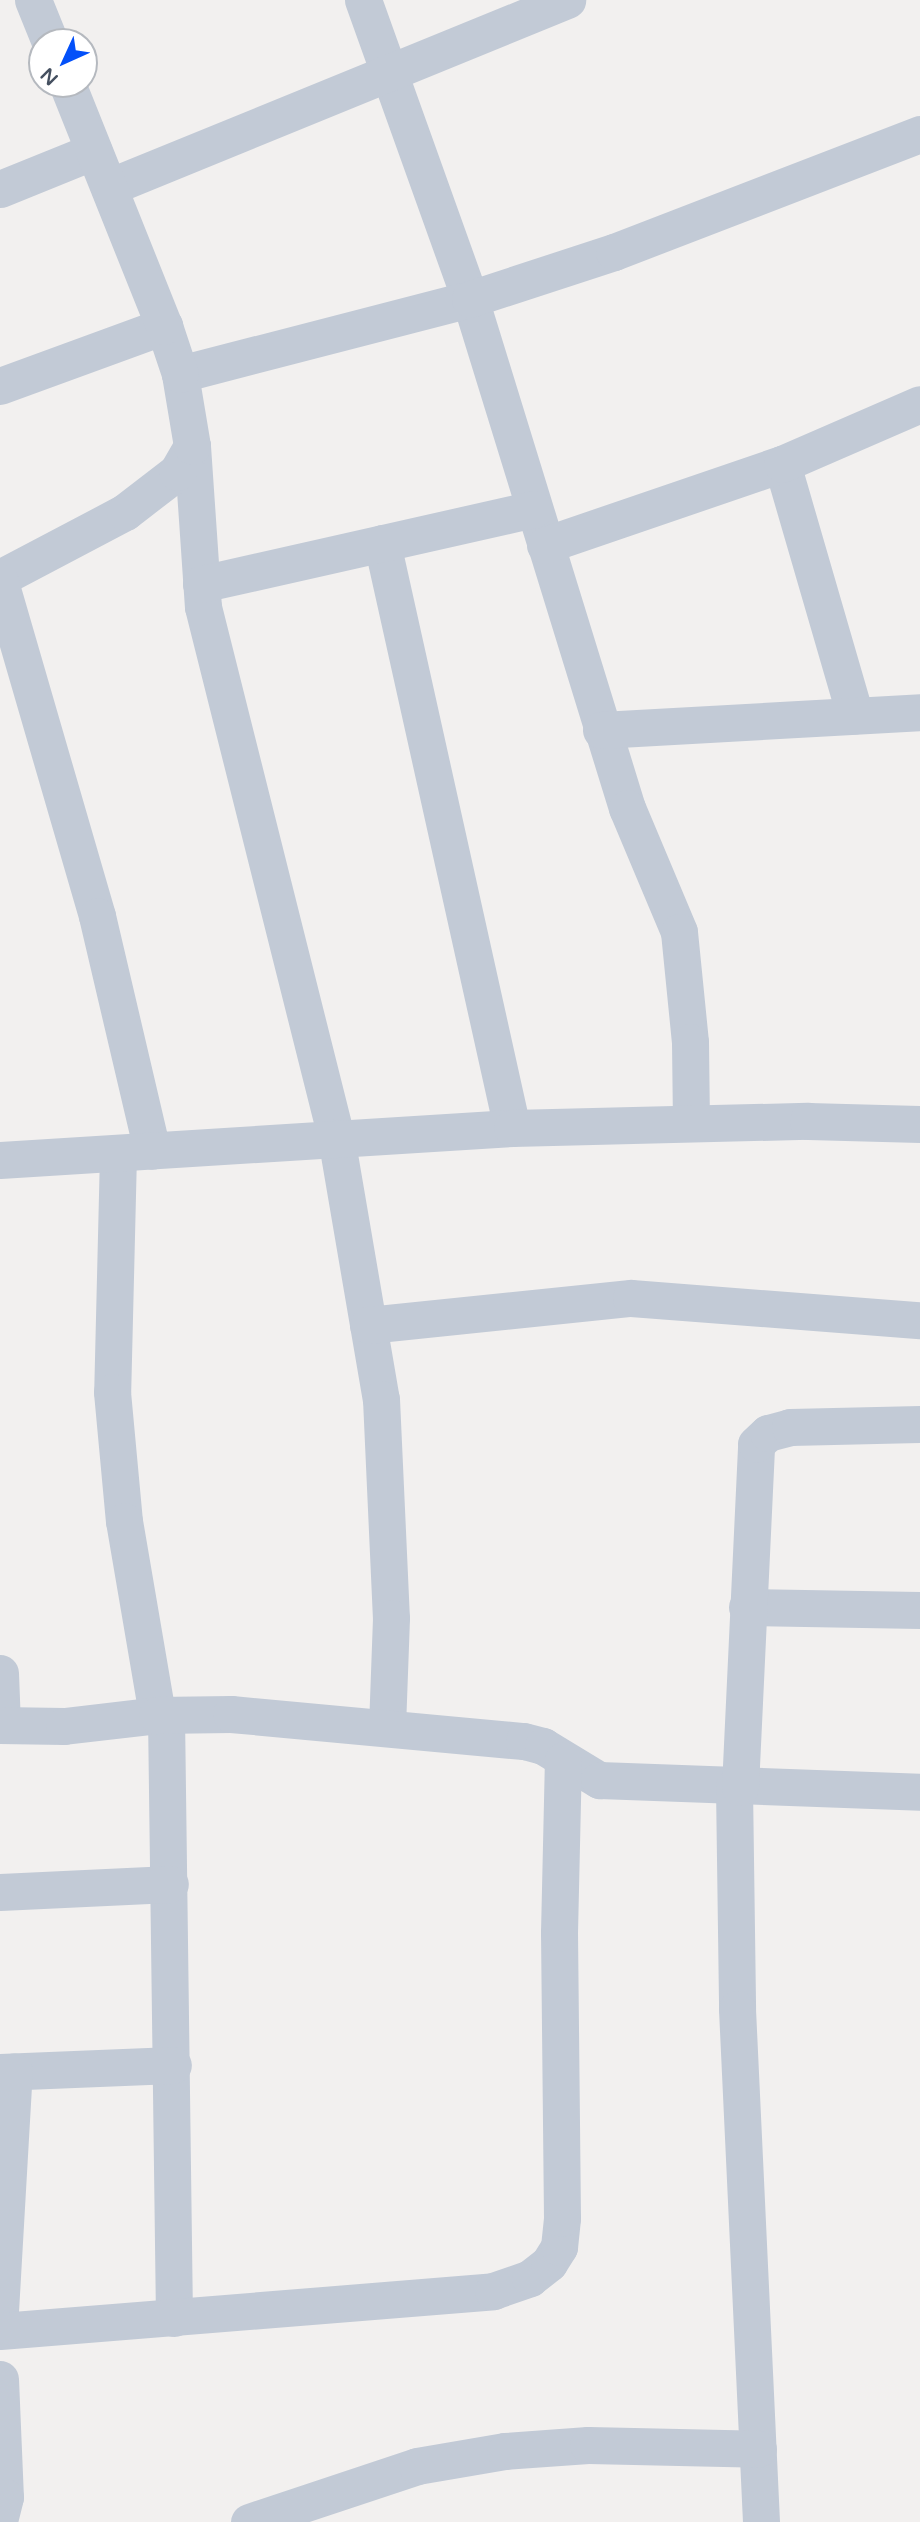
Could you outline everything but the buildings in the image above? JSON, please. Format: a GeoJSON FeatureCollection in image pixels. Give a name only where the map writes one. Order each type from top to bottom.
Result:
{"type":"FeatureCollection","features":[{"type":"Feature","properties":{"kind":"street"},"geometry":{"type":"LineString","coordinates":[[33,0],[44,28]]}},
{"type":"Feature","properties":{"kind":"street"},"geometry":{"type":"LineString","coordinates":[[363,0],[470,299],[601,730],[641,847],[678,932],[690,1042],[691,1124]]}},
{"type":"Feature","properties":{"kind":"street"},"geometry":{"type":"LineString","coordinates":[[109,187],[567,0]]}},
{"type":"Feature","properties":{"kind":"street"},"geometry":{"type":"LineString","coordinates":[[73,98],[164,326],[180,374],[192,446],[201,584],[213,656],[336,1137],[380,1399],[389,1544],[387,1728]]}},
{"type":"Feature","properties":{"kind":"street"},"geometry":{"type":"LineString","coordinates":[[180,374],[470,299],[614,252],[920,134]]}},
{"type":"Feature","properties":{"kind":"street"},"geometry":{"type":"LineString","coordinates":[[0,189],[94,150]]}},
{"type":"Feature","properties":{"kind":"street"},"geometry":{"type":"LineString","coordinates":[[0,387],[164,326]]}},
{"type":"Feature","properties":{"kind":"street"},"geometry":{"type":"LineString","coordinates":[[545,545],[782,464],[920,404]]}},
{"type":"Feature","properties":{"kind":"street"},"geometry":{"type":"LineString","coordinates":[[174,2318],[170,1884],[162,1715],[124,1521],[112,1392],[135,1153],[97,916],[0,580],[125,512],[177,472],[192,446]]}},
{"type":"Feature","properties":{"kind":"street"},"geometry":{"type":"LineString","coordinates":[[782,464],[855,716]]}},
{"type":"Feature","properties":{"kind":"street"},"geometry":{"type":"LineString","coordinates":[[201,584],[534,509]]}},
{"type":"Feature","properties":{"kind":"street"},"geometry":{"type":"LineString","coordinates":[[382,543],[512,1128]]}},
{"type":"Feature","properties":{"kind":"street"},"geometry":{"type":"LineString","coordinates":[[601,730],[920,712]]}},
{"type":"Feature","properties":{"kind":"street"},"geometry":{"type":"LineString","coordinates":[[0,1160],[512,1128],[691,1124],[920,1124]]}},
{"type":"Feature","properties":{"kind":"street"},"geometry":{"type":"LineString","coordinates":[[368,1325],[631,1298],[920,1320]]}},
{"type":"Feature","properties":{"kind":"street"},"geometry":{"type":"LineString","coordinates":[[761,2522],[737,2009],[737,1787],[757,1444],[768,1433],[790,1427],[920,1424]]}},
{"type":"Feature","properties":{"kind":"street"},"geometry":{"type":"LineString","coordinates":[[747,1607],[920,1610]]}},
{"type":"Feature","properties":{"kind":"street"},"geometry":{"type":"LineString","coordinates":[[0,1673],[1,1725],[64,1727],[162,1715],[231,1714],[524,1741],[543,1746],[599,1780],[920,1793]]}},
{"type":"Feature","properties":{"kind":"street"},"geometry":{"type":"LineString","coordinates":[[0,2332],[494,2291],[530,2278],[549,2263],[559,2247],[562,2218],[563,1760]]}},
{"type":"Feature","properties":{"kind":"street"},"geometry":{"type":"LineString","coordinates":[[0,1892],[170,1884]]}},
{"type":"Feature","properties":{"kind":"street"},"geometry":{"type":"LineString","coordinates":[[0,2311],[7,2072],[173,2065]]}},
{"type":"Feature","properties":{"kind":"street"},"geometry":{"type":"LineString","coordinates":[[0,2379],[5,2497],[0,2517]]}},
{"type":"Feature","properties":{"kind":"street"},"geometry":{"type":"LineString","coordinates":[[249,2522],[418,2466],[505,2451],[588,2445],[758,2449]]}}]}
